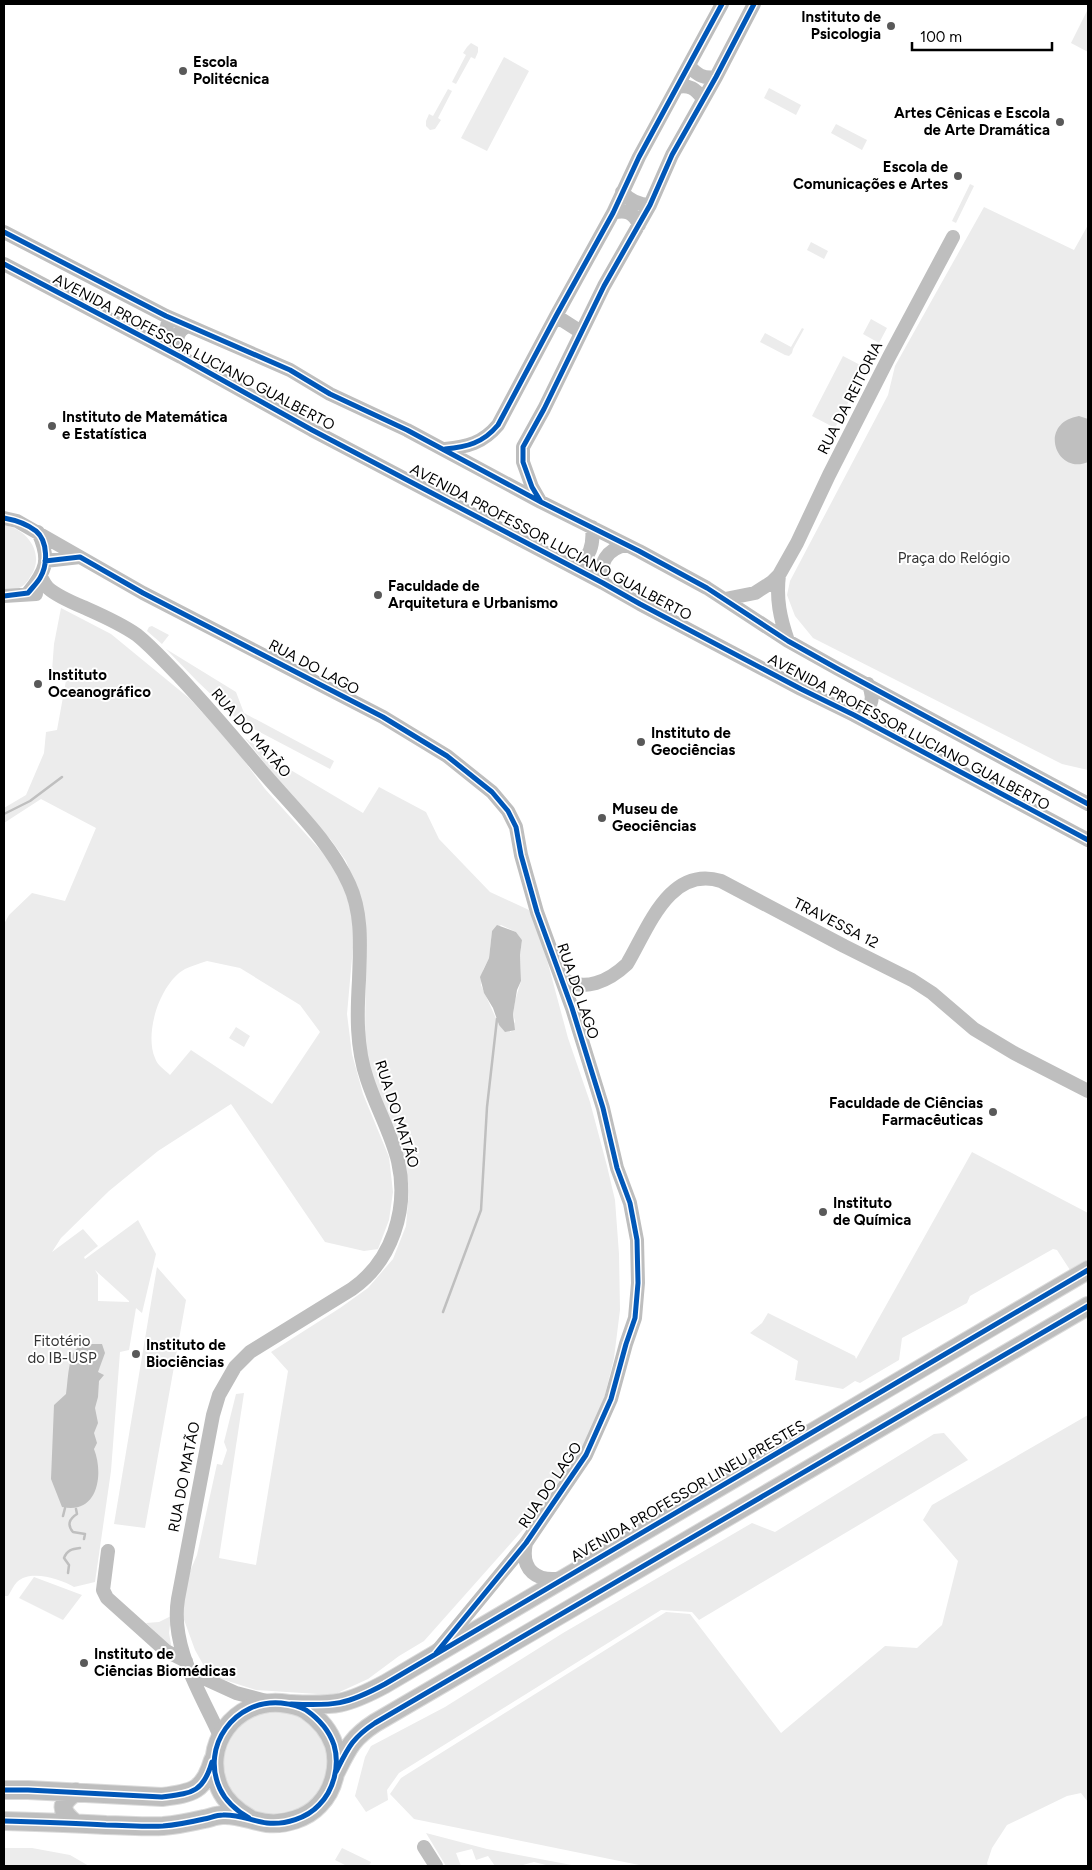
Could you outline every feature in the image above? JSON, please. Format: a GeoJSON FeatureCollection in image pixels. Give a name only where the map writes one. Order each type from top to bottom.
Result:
{"type":"FeatureCollection","features":[{"type":"Feature","properties":{"kind":"main road","name":"AVENIDA PROFESSOR LINEU PRESTES"},"geometry":{"type":"LineString","coordinates":[[291,1704],[321,1706],[347,1702],[385,1684],[1088,1270]]}},
{"type":"Feature","properties":{"kind":"main road"},"geometry":{"type":"LineString","coordinates":[[4,1821],[163,1826],[223,1815],[249,1818],[267,1823],[286,1822],[304,1816],[325,1798],[349,1745],[367,1728],[625,1575],[1088,1306]]}},
{"type":"Feature","properties":{"kind":"main road"},"geometry":{"type":"LineString","coordinates":[[610,1550],[608,1560],[612,1569],[625,1575]]}},
{"type":"Feature","properties":{"kind":"main road"},"geometry":{"type":"LineString","coordinates":[[4,1790],[162,1797],[190,1792],[200,1786],[208,1777],[218,1743],[236,1716],[258,1704],[270,1702],[291,1704],[303,1708],[323,1724],[334,1747],[336,1772]]}},
{"type":"Feature","properties":{"kind":"main road"},"geometry":{"type":"LineString","coordinates":[[218,1743],[215,1770],[220,1790],[238,1811],[249,1818]]}},
{"type":"Feature","properties":{"kind":"main road"},"geometry":{"type":"LineString","coordinates":[[25,1821],[41,1817],[45,1812],[46,1806],[45,1800],[40,1795],[28,1790]]}},
{"type":"Feature","properties":{"kind":"main road"},"geometry":{"type":"LineString","coordinates":[[75,1823],[65,1813],[64,1805],[68,1798],[76,1792]]}},
{"type":"Feature","properties":{"kind":"street"},"geometry":{"type":"LineString","coordinates":[[445,449],[470,446],[481,441],[498,425],[613,213],[636,163],[722,4]]}},
{"type":"Feature","properties":{"kind":"street"},"geometry":{"type":"LineString","coordinates":[[541,502],[526,472],[522,453],[523,447],[548,401],[608,279],[650,204],[672,155],[754,4]]}},
{"type":"Feature","properties":{"kind":"street"},"geometry":{"type":"LineString","coordinates":[[689,65],[703,77],[716,77]]}},
{"type":"Feature","properties":{"kind":"street"},"geometry":{"type":"LineString","coordinates":[[677,87],[692,88],[702,99]]}},
{"type":"Feature","properties":{"kind":"street"},"geometry":{"type":"LineString","coordinates":[[622,192],[638,203],[650,204]]}},
{"type":"Feature","properties":{"kind":"street"},"geometry":{"type":"LineString","coordinates":[[613,213],[620,211],[632,214],[639,225]]}},
{"type":"Feature","properties":{"kind":"street","name":"AVENIDA PROFESSOR LUCIANO GUALBERTO"},"geometry":{"type":"LineString","coordinates":[[4,232],[166,316],[290,370],[330,394],[445,449],[541,502],[626,544],[725,599],[788,641],[1088,804]]}},
{"type":"Feature","properties":{"kind":"street","name":"RUA DA REITORIA"},"geometry":{"type":"LineString","coordinates":[[725,599],[755,593],[779,575],[797,543],[889,357],[953,237]]}},
{"type":"Feature","properties":{"kind":"street","name":"AVENIDA PROFESSOR LUCIANO GUALBERTO"},"geometry":{"type":"LineString","coordinates":[[4,264],[145,338],[312,430],[1088,840]]}},
{"type":"Feature","properties":{"kind":"street"},"geometry":{"type":"LineString","coordinates":[[145,338],[155,338],[164,333],[168,324],[166,316]]}},
{"type":"Feature","properties":{"kind":"street"},"geometry":{"type":"LineString","coordinates":[[556,316],[581,332]]}},
{"type":"Feature","properties":{"kind":"street"},"geometry":{"type":"LineString","coordinates":[[181,358],[176,345],[177,338],[184,327],[189,326]]}},
{"type":"Feature","properties":{"kind":"street","name":"RUA DO LAGO"},"geometry":{"type":"LineString","coordinates":[[4,518],[18,521],[172,607],[383,717],[447,756],[492,792],[508,811],[516,827],[521,855],[537,912],[572,1008],[603,1108],[617,1168],[630,1203],[637,1240],[638,1283],[635,1318],[611,1399],[592,1446],[526,1543],[436,1653]]}},
{"type":"Feature","properties":{"kind":"street"},"geometry":{"type":"LineString","coordinates":[[575,568],[588,556],[592,548],[592,527]]}},
{"type":"Feature","properties":{"kind":"street"},"geometry":{"type":"LineString","coordinates":[[28,593],[41,577],[45,561],[45,548],[37,532]]}},
{"type":"Feature","properties":{"kind":"street"},"geometry":{"type":"LineString","coordinates":[[603,583],[601,566],[604,558],[610,551],[626,544]]}},
{"type":"Feature","properties":{"kind":"street"},"geometry":{"type":"LineString","coordinates":[[45,561],[80,557]]}},
{"type":"Feature","properties":{"kind":"street","name":"RUA DA REITORIA"},"geometry":{"type":"LineString","coordinates":[[779,575],[777,591],[778,608],[788,641]]}},
{"type":"Feature","properties":{"kind":"street","name":"RUA DO MATÃO"},"geometry":{"type":"LineString","coordinates":[[41,577],[47,588],[138,636],[165,662],[224,724],[256,764],[327,845],[340,865],[351,888],[358,916],[361,942],[358,1036],[361,1059],[366,1079],[397,1159],[402,1181],[401,1203],[391,1243],[378,1265],[365,1280],[352,1289],[250,1352],[235,1367],[219,1395],[213,1415],[176,1610],[177,1631],[188,1667],[218,1743]]}},
{"type":"Feature","properties":{"kind":"street","name":"RUA DO MATÃO"},"geometry":{"type":"LineString","coordinates":[[4,596],[28,593],[47,594],[68,600]]}},
{"type":"Feature","properties":{"kind":"street"},"geometry":{"type":"LineString","coordinates":[[854,715],[867,710],[872,701],[872,691],[868,684]]}},
{"type":"Feature","properties":{"kind":"street"},"geometry":{"type":"LineString","coordinates":[[874,726],[876,711],[886,700],[892,698]]}},
{"type":"Feature","properties":{"kind":"street","name":"TRAVESSA 12"},"geometry":{"type":"LineString","coordinates":[[572,1008],[578,997],[591,985],[602,981],[627,964],[670,893],[694,878],[712,878],[728,884],[912,980],[932,993],[974,1029],[1014,1053],[1088,1091]]}},
{"type":"Feature","properties":{"kind":"street"},"geometry":{"type":"LineString","coordinates":[[562,978],[574,985],[591,985]]}},
{"type":"Feature","properties":{"kind":"street","name":"RUA DO LAGO"},"geometry":{"type":"LineString","coordinates":[[526,1543],[525,1560],[528,1568],[534,1574],[542,1578],[563,1578]]}},
{"type":"Feature","properties":{"kind":"street"},"geometry":{"type":"LineString","coordinates":[[108,1551],[103,1590],[106,1598],[166,1651],[188,1667],[236,1693],[270,1702]]}},
{"type":"Feature","properties":{"kind":"street"},"geometry":{"type":"LineString","coordinates":[[424,1847],[436,1866]]}},
{"type":"Feature","properties":{"kind":"green space"},"geometry":{"type":"Polygon","coordinates":[[[1088,9],[1088,52],[1071,43],[1088,9]]]}},
{"type":"Feature","properties":{"kind":"green space"},"geometry":{"type":"Polygon","coordinates":[[[471,43],[478,47],[478,52],[475,59],[471,57],[456,84],[452,82],[466,55],[463,53],[471,43]]]}},
{"type":"Feature","properties":{"kind":"green space"},"geometry":{"type":"Polygon","coordinates":[[[504,57],[529,71],[487,151],[461,138],[504,57]]]}},
{"type":"Feature","properties":{"kind":"green space"},"geometry":{"type":"Polygon","coordinates":[[[769,88],[801,105],[796,115],[764,98],[769,88]]]}},
{"type":"Feature","properties":{"kind":"green space"},"geometry":{"type":"Polygon","coordinates":[[[448,89],[452,91],[438,118],[441,120],[435,129],[430,130],[426,126],[429,114],[433,116],[448,89]]]}},
{"type":"Feature","properties":{"kind":"green space"},"geometry":{"type":"Polygon","coordinates":[[[836,124],[867,140],[862,150],[831,133],[836,124]]]}},
{"type":"Feature","properties":{"kind":"green space"},"geometry":{"type":"Polygon","coordinates":[[[970,184],[974,186],[956,223],[952,221],[970,184]]]}},
{"type":"Feature","properties":{"kind":"green space","name":"Praça do Relógio"},"geometry":{"type":"Polygon","coordinates":[[[984,207],[1074,250],[1088,225],[1088,770],[1062,764],[813,638],[795,616],[787,595],[790,581],[888,395],[895,366],[984,207]]]}},
{"type":"Feature","properties":{"kind":"green space"},"geometry":{"type":"Polygon","coordinates":[[[811,242],[828,251],[824,259],[807,250],[811,242]]]}},
{"type":"Feature","properties":{"kind":"green space"},"geometry":{"type":"Polygon","coordinates":[[[871,319],[887,328],[879,343],[863,334],[871,319]]]}},
{"type":"Feature","properties":{"kind":"green space"},"geometry":{"type":"Polygon","coordinates":[[[802,328],[804,329],[789,356],[760,342],[765,333],[791,347],[802,328]]]}},
{"type":"Feature","properties":{"kind":"green space"},"geometry":{"type":"Polygon","coordinates":[[[843,356],[866,368],[835,428],[812,416],[843,356]]]}},
{"type":"Feature","properties":{"kind":"green space"},"geometry":{"type":"Polygon","coordinates":[[[4,525],[13,527],[27,537],[32,544],[36,560],[34,569],[24,585],[17,589],[4,591],[4,525]]]}},
{"type":"Feature","properties":{"kind":"green space","name":"Fitotério do IB-USP"},"geometry":{"type":"Polygon","coordinates":[[[61,608],[111,634],[189,698],[234,747],[265,789],[332,863],[345,889],[353,920],[353,947],[347,1014],[352,1054],[363,1094],[389,1157],[393,1192],[389,1220],[378,1249],[364,1251],[325,1242],[231,1104],[158,1151],[109,1191],[61,1238],[52,1252],[83,1229],[98,1246],[84,1257],[85,1259],[138,1220],[156,1254],[142,1313],[136,1308],[129,1350],[120,1352],[111,1471],[95,1582],[74,1587],[54,1578],[30,1576],[17,1582],[8,1596],[4,1596],[4,924],[9,915],[32,893],[65,901],[96,828],[41,799],[4,823],[4,808],[26,795],[44,753],[46,732],[57,730],[67,675],[52,671],[54,644],[61,608]],[[207,961],[185,969],[168,985],[156,1009],[153,1023],[152,1048],[156,1061],[170,1075],[191,1050],[272,1104],[320,1032],[300,1005],[240,968],[207,961]],[[95,1270],[98,1275],[98,1301],[129,1302],[129,1301],[95,1270]]]}},
{"type":"Feature","properties":{"kind":"green space"},"geometry":{"type":"Polygon","coordinates":[[[152,626],[169,635],[162,644],[147,631],[152,626]]]}},
{"type":"Feature","properties":{"kind":"green space"},"geometry":{"type":"Polygon","coordinates":[[[166,649],[236,692],[244,713],[334,761],[330,769],[239,721],[166,649]]]}},
{"type":"Feature","properties":{"kind":"green space"},"geometry":{"type":"Polygon","coordinates":[[[245,738],[289,769],[363,813],[379,787],[426,812],[439,839],[490,892],[529,910],[540,934],[568,1038],[590,1102],[607,1166],[615,1200],[619,1254],[620,1310],[614,1358],[603,1403],[588,1444],[543,1507],[424,1641],[399,1656],[368,1679],[333,1695],[256,1690],[209,1675],[195,1650],[183,1617],[185,1583],[197,1555],[217,1464],[222,1465],[227,1450],[224,1442],[236,1394],[244,1393],[219,1558],[256,1565],[288,1371],[271,1352],[368,1288],[393,1259],[406,1226],[409,1190],[405,1163],[372,1079],[365,1042],[366,942],[356,886],[346,861],[331,840],[298,806],[245,738]],[[501,925],[492,931],[489,958],[483,970],[481,985],[499,1025],[511,1032],[515,1021],[513,1014],[515,1001],[521,981],[520,955],[522,940],[516,932],[501,925]]]}},
{"type":"Feature","properties":{"kind":"green space"},"geometry":{"type":"Polygon","coordinates":[[[236,1027],[250,1036],[244,1047],[229,1038],[236,1027]]]}},
{"type":"Feature","properties":{"kind":"green space"},"geometry":{"type":"Polygon","coordinates":[[[972,1152],[1088,1213],[1088,1261],[1070,1270],[1057,1250],[1053,1249],[970,1296],[967,1303],[902,1338],[899,1360],[860,1383],[855,1381],[843,1389],[795,1380],[798,1361],[750,1333],[762,1323],[768,1313],[855,1356],[856,1359],[972,1152]]]}},
{"type":"Feature","properties":{"kind":"green space"},"geometry":{"type":"Polygon","coordinates":[[[157,1267],[186,1300],[145,1528],[114,1524],[157,1267]]]}},
{"type":"Feature","properties":{"kind":"green space"},"geometry":{"type":"Polygon","coordinates":[[[1088,1415],[1088,1802],[1081,1793],[1067,1796],[1007,1825],[992,1848],[987,1863],[988,1866],[644,1866],[414,1819],[390,1794],[401,1778],[666,1612],[690,1614],[781,1733],[885,1646],[917,1648],[942,1625],[958,1561],[923,1520],[932,1505],[1088,1415]]]}},
{"type":"Feature","properties":{"kind":"green space"},"geometry":{"type":"Polygon","coordinates":[[[944,1433],[968,1460],[699,1620],[692,1612],[661,1610],[399,1773],[387,1790],[388,1800],[366,1812],[355,1796],[365,1757],[371,1746],[445,1707],[563,1633],[752,1523],[775,1532],[934,1434],[944,1433]]]}},
{"type":"Feature","properties":{"kind":"green space"},"geometry":{"type":"Polygon","coordinates":[[[34,1577],[82,1595],[63,1620],[19,1598],[34,1577]]]}},
{"type":"Feature","properties":{"kind":"green space"},"geometry":{"type":"Polygon","coordinates":[[[171,1616],[169,1633],[172,1650],[146,1623],[159,1622],[171,1616]]]}},
{"type":"Feature","properties":{"kind":"green space"},"geometry":{"type":"Polygon","coordinates":[[[270,1708],[303,1716],[316,1728],[325,1742],[329,1759],[327,1776],[320,1792],[309,1805],[277,1817],[244,1809],[223,1783],[220,1749],[239,1720],[270,1708]]]}},
{"type":"Feature","properties":{"kind":"green space"},"geometry":{"type":"Polygon","coordinates":[[[426,1833],[487,1849],[577,1866],[550,1866],[534,1862],[519,1866],[495,1866],[488,1856],[476,1860],[472,1849],[456,1853],[461,1866],[446,1866],[426,1833]]]}},
{"type":"Feature","properties":{"kind":"green space"},"geometry":{"type":"Polygon","coordinates":[[[4,1848],[32,1848],[70,1855],[89,1866],[4,1866],[4,1848]]]}},
{"type":"Feature","properties":{"kind":"green space"},"geometry":{"type":"Polygon","coordinates":[[[342,1848],[371,1862],[369,1866],[347,1866],[335,1860],[342,1848]]]}},
{"type":"Feature","properties":{"kind":"shaded area"},"geometry":{"type":"Polygon","coordinates":[[[1079,416],[1088,419],[1088,462],[1077,464],[1067,462],[1060,455],[1056,447],[1055,437],[1058,428],[1066,421],[1079,416]]]}},
{"type":"Feature","properties":{"kind":"shaded area"},"geometry":{"type":"Polygon","coordinates":[[[497,925],[516,932],[522,940],[520,955],[521,981],[517,990],[513,1014],[515,1030],[505,1032],[499,1025],[493,1008],[484,993],[480,977],[489,958],[492,931],[497,925]]]}},
{"type":"Feature","properties":{"kind":"shaded area"},"geometry":{"type":"Polygon","coordinates":[[[102,1344],[105,1353],[98,1372],[104,1375],[99,1381],[95,1408],[98,1423],[94,1433],[97,1443],[94,1449],[97,1459],[98,1480],[91,1499],[84,1505],[74,1508],[62,1507],[51,1479],[54,1405],[66,1394],[68,1375],[75,1350],[84,1345],[102,1344]]]}},
{"type":"Feature","properties":{"kind":"waterway"},"geometry":{"type":"LineString","coordinates":[[4,814],[30,801],[62,777]]}},
{"type":"Feature","properties":{"kind":"waterway"},"geometry":{"type":"LineString","coordinates":[[443,1312],[481,1210],[487,1107],[497,1019]]}},
{"type":"Feature","properties":{"kind":"waterway"},"geometry":{"type":"LineString","coordinates":[[63,1516],[65,1508]]}},
{"type":"Feature","properties":{"kind":"waterway"},"geometry":{"type":"LineString","coordinates":[[76,1509],[77,1514],[72,1518],[70,1527],[73,1532],[85,1534],[84,1539]]}},
{"type":"Feature","properties":{"kind":"waterway"},"geometry":{"type":"LineString","coordinates":[[68,1573],[69,1565],[64,1558],[65,1555],[70,1550],[80,1548]]}},
{"type":"Feature","properties":{"kind":"cycle path"},"geometry":{"type":"LineString","coordinates":[[445,449],[474,443],[486,436],[498,425],[613,213],[639,157],[722,4]]}},
{"type":"Feature","properties":{"kind":"cycle path"},"geometry":{"type":"LineString","coordinates":[[541,502],[532,487],[523,462],[523,447],[544,409],[604,286],[650,205],[672,155],[754,4]]}},
{"type":"Feature","properties":{"kind":"cycle path"},"geometry":{"type":"LineString","coordinates":[[4,232],[166,316],[290,370],[330,394],[407,430],[541,502],[639,551],[707,588],[788,641],[1088,804]]}},
{"type":"Feature","properties":{"kind":"cycle path"},"geometry":{"type":"LineString","coordinates":[[4,264],[181,357],[312,430],[1088,840]]}},
{"type":"Feature","properties":{"kind":"cycle path"},"geometry":{"type":"LineString","coordinates":[[4,518],[29,526],[36,531],[43,541],[46,553],[43,573],[28,593],[4,596]]}},
{"type":"Feature","properties":{"kind":"cycle path"},"geometry":{"type":"LineString","coordinates":[[45,561],[80,557],[143,593],[383,717],[447,756],[492,792],[508,811],[516,827],[521,855],[537,912],[572,1008],[603,1108],[617,1168],[630,1203],[637,1240],[638,1283],[635,1318],[611,1399],[586,1455],[526,1543],[436,1653]]}},
{"type":"Feature","properties":{"kind":"cycle path"},"geometry":{"type":"LineString","coordinates":[[291,1704],[319,1705],[340,1703],[385,1684],[1088,1270]]}},
{"type":"Feature","properties":{"kind":"cycle path"},"geometry":{"type":"LineString","coordinates":[[336,1772],[351,1744],[375,1723],[1088,1306]]}},
{"type":"Feature","properties":{"kind":"cycle path"},"geometry":{"type":"LineString","coordinates":[[4,1821],[168,1826],[218,1815],[234,1816],[267,1823],[295,1820],[314,1810],[324,1799],[332,1785],[336,1769],[336,1753],[329,1734],[319,1721],[303,1708],[281,1703],[264,1704],[249,1709],[236,1717],[226,1728],[218,1742],[215,1757],[215,1773],[220,1789],[232,1806],[249,1818]]}},
{"type":"Feature","properties":{"kind":"cycle path"},"geometry":{"type":"LineString","coordinates":[[4,1790],[172,1796],[195,1790],[200,1786],[205,1780],[212,1762]]}},
{"type":"Feature","properties":{"kind":"place","name":"Instituto de Psicologia"},"geometry":{"type":"Point","coordinates":[891,26]}},
{"type":"Feature","properties":{"kind":"place","name":"Escola Politécnica"},"geometry":{"type":"Point","coordinates":[183,71]}},
{"type":"Feature","properties":{"kind":"place","name":"Artes Cênicas e Escola de Arte Dramática"},"geometry":{"type":"Point","coordinates":[1060,122]}},
{"type":"Feature","properties":{"kind":"place","name":"Escola de Comunicações e Artes"},"geometry":{"type":"Point","coordinates":[958,176]}},
{"type":"Feature","properties":{"kind":"place","name":"Instituto de Matemática e Estatística"},"geometry":{"type":"Point","coordinates":[52,426]}},
{"type":"Feature","properties":{"kind":"place","name":"Faculdade de Arquitetura e Urbanismo"},"geometry":{"type":"Point","coordinates":[378,595]}},
{"type":"Feature","properties":{"kind":"place","name":"Instituto Oceanográfico"},"geometry":{"type":"Point","coordinates":[38,684]}},
{"type":"Feature","properties":{"kind":"place","name":"Instituto de Geociências"},"geometry":{"type":"Point","coordinates":[641,742]}},
{"type":"Feature","properties":{"kind":"place","name":"Museu de Geociências"},"geometry":{"type":"Point","coordinates":[602,818]}},
{"type":"Feature","properties":{"kind":"place","name":"Faculdade de Ciências Farmacêuticas"},"geometry":{"type":"Point","coordinates":[993,1112]}},
{"type":"Feature","properties":{"kind":"place","name":"Instituto de Química"},"geometry":{"type":"Point","coordinates":[823,1212]}},
{"type":"Feature","properties":{"kind":"place","name":"Instituto de Biociências"},"geometry":{"type":"Point","coordinates":[136,1354]}},
{"type":"Feature","properties":{"kind":"place","name":"Instituto de Ciências Biomédicas"},"geometry":{"type":"Point","coordinates":[84,1663]}}]}
